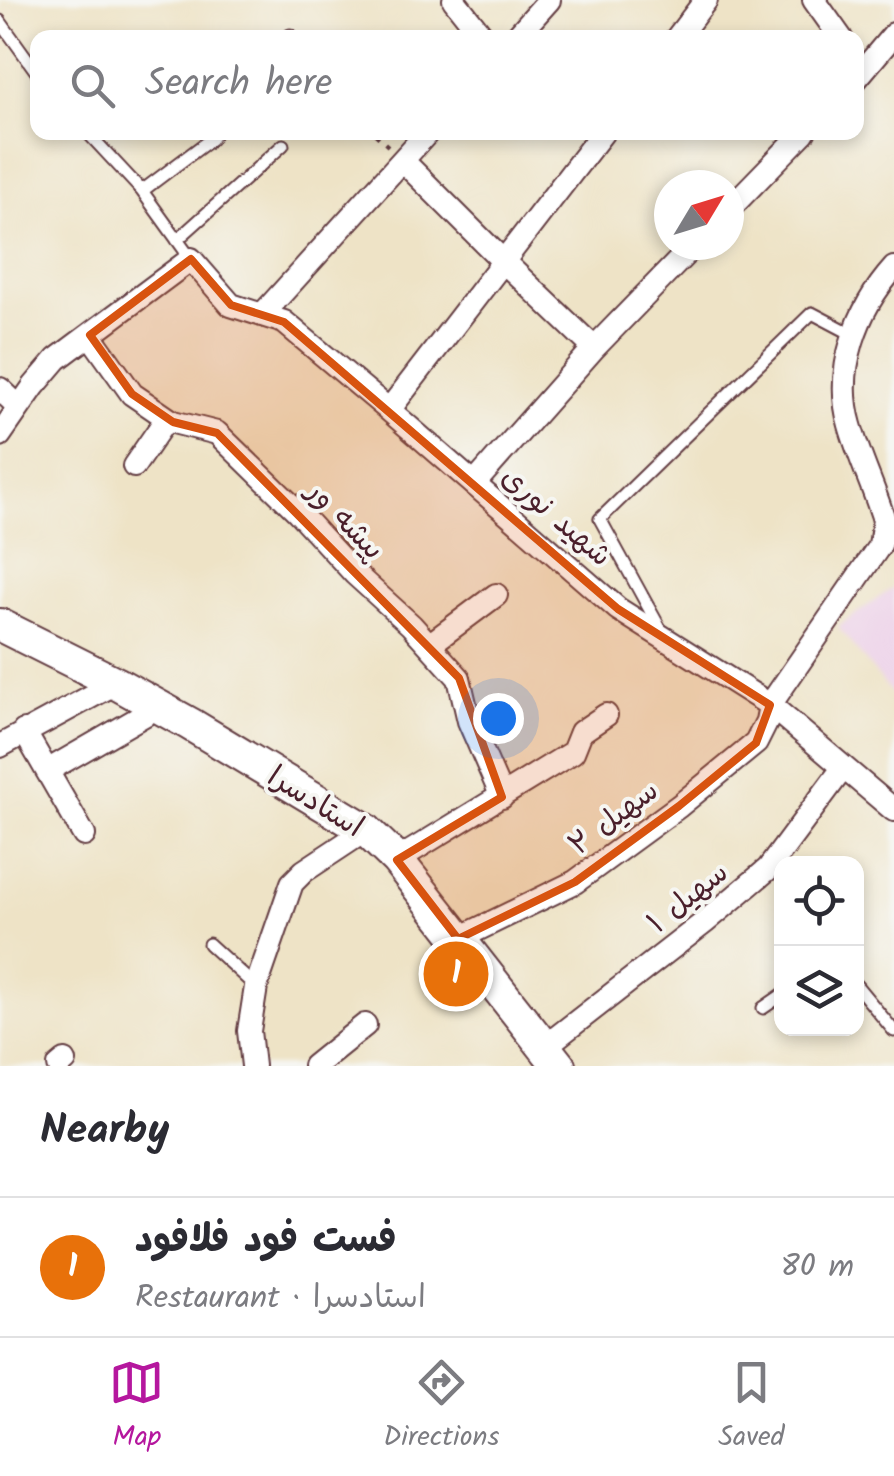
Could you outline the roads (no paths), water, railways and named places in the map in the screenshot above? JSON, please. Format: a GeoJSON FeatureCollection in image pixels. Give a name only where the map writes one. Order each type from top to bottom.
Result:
{"type":"FeatureCollection","features":[{"type":"Feature","properties":{"kind":"main road","name":"استادسرا"},"geometry":{"type":"LineString","coordinates":[[0,624],[116,683],[366,830],[397,860],[551,1057]]}},
{"type":"Feature","properties":{"kind":"street"},"geometry":{"type":"LineString","coordinates":[[454,0],[478,30]]}},
{"type":"Feature","properties":{"kind":"street"},"geometry":{"type":"LineString","coordinates":[[522,30],[549,0]]}},
{"type":"Feature","properties":{"kind":"street"},"geometry":{"type":"LineString","coordinates":[[682,30],[706,0]]}},
{"type":"Feature","properties":{"kind":"street"},"geometry":{"type":"LineString","coordinates":[[814,0],[835,30]]}},
{"type":"Feature","properties":{"kind":"street"},"geometry":{"type":"LineString","coordinates":[[864,65],[894,34]]}},
{"type":"Feature","properties":{"kind":"street"},"geometry":{"type":"LineString","coordinates":[[262,315],[421,140]]}},
{"type":"Feature","properties":{"kind":"street"},"geometry":{"type":"LineString","coordinates":[[390,410],[504,262],[589,140]]}},
{"type":"Feature","properties":{"kind":"street"},"geometry":{"type":"LineString","coordinates":[[744,194],[796,140]]}},
{"type":"Feature","properties":{"kind":"street"},"geometry":{"type":"LineString","coordinates":[[402,161],[594,348]]}},
{"type":"Feature","properties":{"kind":"street"},"geometry":{"type":"LineString","coordinates":[[0,435],[57,359],[90,335],[184,250]]}},
{"type":"Feature","properties":{"kind":"street","name":"شهید نوری"},"geometry":{"type":"LineString","coordinates":[[184,250],[231,305],[284,322],[618,609],[770,706],[894,810]]}},
{"type":"Feature","properties":{"kind":"street"},"geometry":{"type":"LineString","coordinates":[[474,484],[594,348],[679,260]]}},
{"type":"Feature","properties":{"kind":"street"},"geometry":{"type":"LineString","coordinates":[[889,524],[849,422],[844,383],[852,334],[890,279]]}},
{"type":"Feature","properties":{"kind":"street","name":"پیشه ور"},"geometry":{"type":"LineString","coordinates":[[90,335],[132,394],[166,418],[217,434],[411,625],[459,678],[469,720],[502,797]]}},
{"type":"Feature","properties":{"kind":"street"},"geometry":{"type":"LineString","coordinates":[[0,389],[19,407]]}},
{"type":"Feature","properties":{"kind":"street"},"geometry":{"type":"LineString","coordinates":[[134,466],[166,418]]}},
{"type":"Feature","properties":{"kind":"street","name":"سهیل ۲"},"geometry":{"type":"LineString","coordinates":[[458,939],[575,882],[679,806],[756,743],[770,706],[880,545],[889,524]]}},
{"type":"Feature","properties":{"kind":"street"},"geometry":{"type":"LineString","coordinates":[[429,645],[496,595]]}},
{"type":"Feature","properties":{"kind":"street"},"geometry":{"type":"LineString","coordinates":[[0,746],[116,683]]}},
{"type":"Feature","properties":{"kind":"street"},"geometry":{"type":"LineString","coordinates":[[47,771],[158,707]]}},
{"type":"Feature","properties":{"kind":"street"},"geometry":{"type":"LineString","coordinates":[[397,860],[572,752],[582,732],[606,715]]}},
{"type":"Feature","properties":{"kind":"street"},"geometry":{"type":"LineString","coordinates":[[24,732],[84,835]]}},
{"type":"Feature","properties":{"kind":"street","name":"سهیل ۱"},"geometry":{"type":"LineString","coordinates":[[551,1057],[768,869],[843,768]]}},
{"type":"Feature","properties":{"kind":"street"},"geometry":{"type":"LineString","coordinates":[[253,1066],[249,1032],[256,987],[292,883],[366,830]]}},
{"type":"Feature","properties":{"kind":"street"},"geometry":{"type":"LineString","coordinates":[[314,1066],[364,1024]]}},
{"type":"Feature","properties":{"kind":"lane"},"geometry":{"type":"LineString","coordinates":[[0,22],[30,63]]}},
{"type":"Feature","properties":{"kind":"lane"},"geometry":{"type":"LineString","coordinates":[[94,140],[142,192],[184,250],[284,145]]}},
{"type":"Feature","properties":{"kind":"lane"},"geometry":{"type":"LineString","coordinates":[[142,192],[210,140]]}},
{"type":"Feature","properties":{"kind":"lane"},"geometry":{"type":"LineString","coordinates":[[668,642],[600,519],[812,313],[852,334]]}},
{"type":"Feature","properties":{"kind":"lane"},"geometry":{"type":"LineString","coordinates":[[210,944],[256,987]]}},
{"type":"Feature","properties":{"kind":"lane"},"geometry":{"type":"LineString","coordinates":[[864,995],[894,1031]]}},
{"type":"Feature","properties":{"kind":"lane"},"geometry":{"type":"LineString","coordinates":[[763,1008],[774,1000]]}},
{"type":"Feature","properties":{"kind":"place","name":"فست فود فلافود"},"geometry":{"type":"Point","coordinates":[456,974]}}]}
